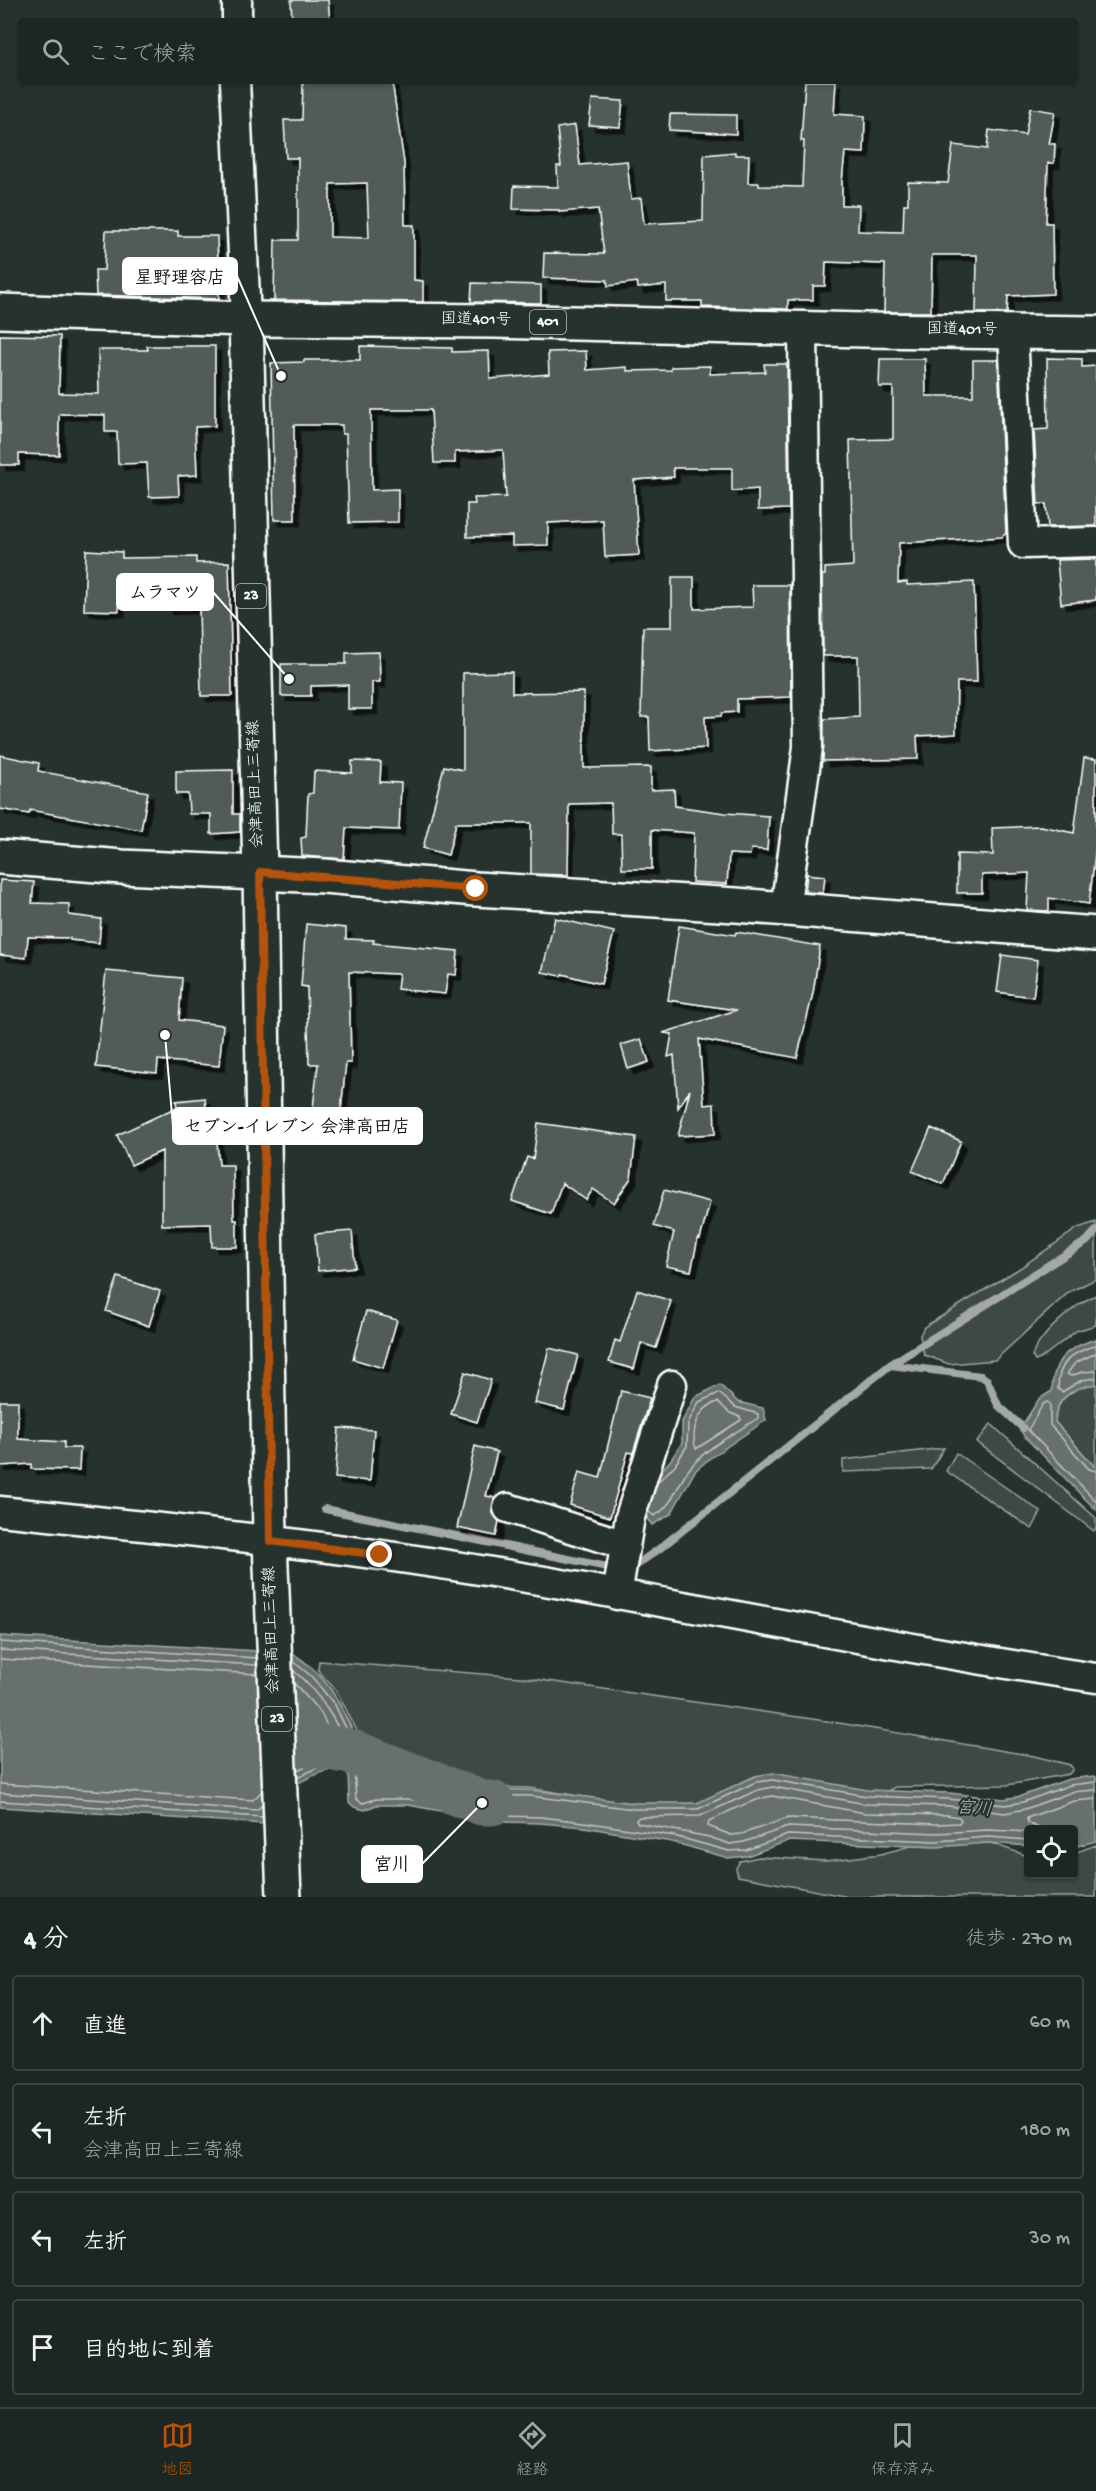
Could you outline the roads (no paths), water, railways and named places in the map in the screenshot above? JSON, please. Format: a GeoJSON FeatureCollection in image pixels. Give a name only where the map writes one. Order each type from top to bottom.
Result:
{"type":"FeatureCollection","features":[{"type":"Feature","properties":{"kind":"main road","name":"国道401号"},"geometry":{"type":"LineString","coordinates":[[0,310],[246,319],[494,321],[803,329],[1096,333]]}},
{"type":"Feature","properties":{"kind":"main road","name":"会津高田上三寄線"},"geometry":{"type":"LineString","coordinates":[[246,319],[260,872],[270,1541],[284,1897]]}},
{"type":"Feature","properties":{"kind":"main road"},"geometry":{"type":"LineString","coordinates":[[0,857],[122,867],[260,872],[785,909],[1096,934]]}},
{"type":"Feature","properties":{"kind":"street"},"geometry":{"type":"LineString","coordinates":[[237,0],[237,18]]}},
{"type":"Feature","properties":{"kind":"street"},"geometry":{"type":"LineString","coordinates":[[235,84],[246,319]]}},
{"type":"Feature","properties":{"kind":"street"},"geometry":{"type":"LineString","coordinates":[[785,909],[808,747],[803,329]]}},
{"type":"Feature","properties":{"kind":"street"},"geometry":{"type":"LineString","coordinates":[[1013,332],[1023,544],[1096,542]]}},
{"type":"Feature","properties":{"kind":"street"},"geometry":{"type":"LineString","coordinates":[[617,1595],[630,1517],[672,1385]]}},
{"type":"Feature","properties":{"kind":"street"},"geometry":{"type":"LineString","coordinates":[[508,1508],[625,1545]]}},
{"type":"Feature","properties":{"kind":"street"},"geometry":{"type":"LineString","coordinates":[[0,1511],[244,1536],[492,1572],[1096,1678]]}},
{"type":"Feature","properties":{"kind":"water"},"geometry":{"type":"Polygon","coordinates":[[[1096,1339],[1096,1384],[1080,1388],[1067,1395],[1058,1406],[1055,1422],[1096,1468],[1096,1510],[1025,1437],[1016,1424],[1017,1419],[1022,1423],[1025,1421],[1039,1399],[1052,1391],[1055,1371],[1063,1356],[1077,1346],[1096,1339]]]}},
{"type":"Feature","properties":{"kind":"water"},"geometry":{"type":"Polygon","coordinates":[[[720,1385],[738,1402],[763,1408],[766,1420],[695,1471],[671,1514],[652,1525],[641,1511],[647,1485],[670,1461],[682,1443],[682,1422],[695,1397],[720,1385]]]}},
{"type":"Feature","properties":{"kind":"water"},"geometry":{"type":"Polygon","coordinates":[[[0,1636],[292,1653],[322,1678],[341,1706],[372,1771],[385,1777],[472,1789],[530,1790],[634,1803],[697,1803],[755,1776],[773,1773],[867,1790],[949,1793],[1004,1799],[1021,1796],[1069,1779],[1094,1776],[1096,1777],[1096,1841],[1078,1846],[1078,1825],[1024,1825],[1024,1846],[988,1843],[937,1847],[788,1841],[747,1856],[728,1858],[672,1842],[584,1827],[500,1822],[408,1805],[376,1805],[365,1810],[354,1807],[349,1802],[348,1770],[342,1769],[318,1774],[296,1785],[284,1797],[265,1824],[0,1807],[0,1636]]]}},
{"type":"Feature","properties":{"kind":"waterway"},"geometry":{"type":"LineString","coordinates":[[629,1570],[659,1549],[890,1365],[1087,1241],[1096,1231]]}},
{"type":"Feature","properties":{"kind":"waterway"},"geometry":{"type":"LineString","coordinates":[[890,1365],[981,1376],[987,1380],[998,1405],[1023,1428]]}},
{"type":"Feature","properties":{"kind":"waterway"},"geometry":{"type":"LineString","coordinates":[[325,1509],[617,1569]]}},
{"type":"Feature","properties":{"kind":"waterway","name":"宮川"},"geometry":{"type":"LineString","coordinates":[[307,1744],[352,1752],[482,1803],[492,1803]]}},
{"type":"Feature","properties":{"kind":"place","name":"星野理容店"},"geometry":{"type":"Point","coordinates":[281,376]}},
{"type":"Feature","properties":{"kind":"place","name":"ムラマツ"},"geometry":{"type":"Point","coordinates":[289,679]}},
{"type":"Feature","properties":{"kind":"place","name":"セブン-イレブン 会津高田店"},"geometry":{"type":"Point","coordinates":[165,1035]}},
{"type":"Feature","properties":{"kind":"place","name":"宮川"},"geometry":{"type":"Point","coordinates":[482,1803]}}]}
